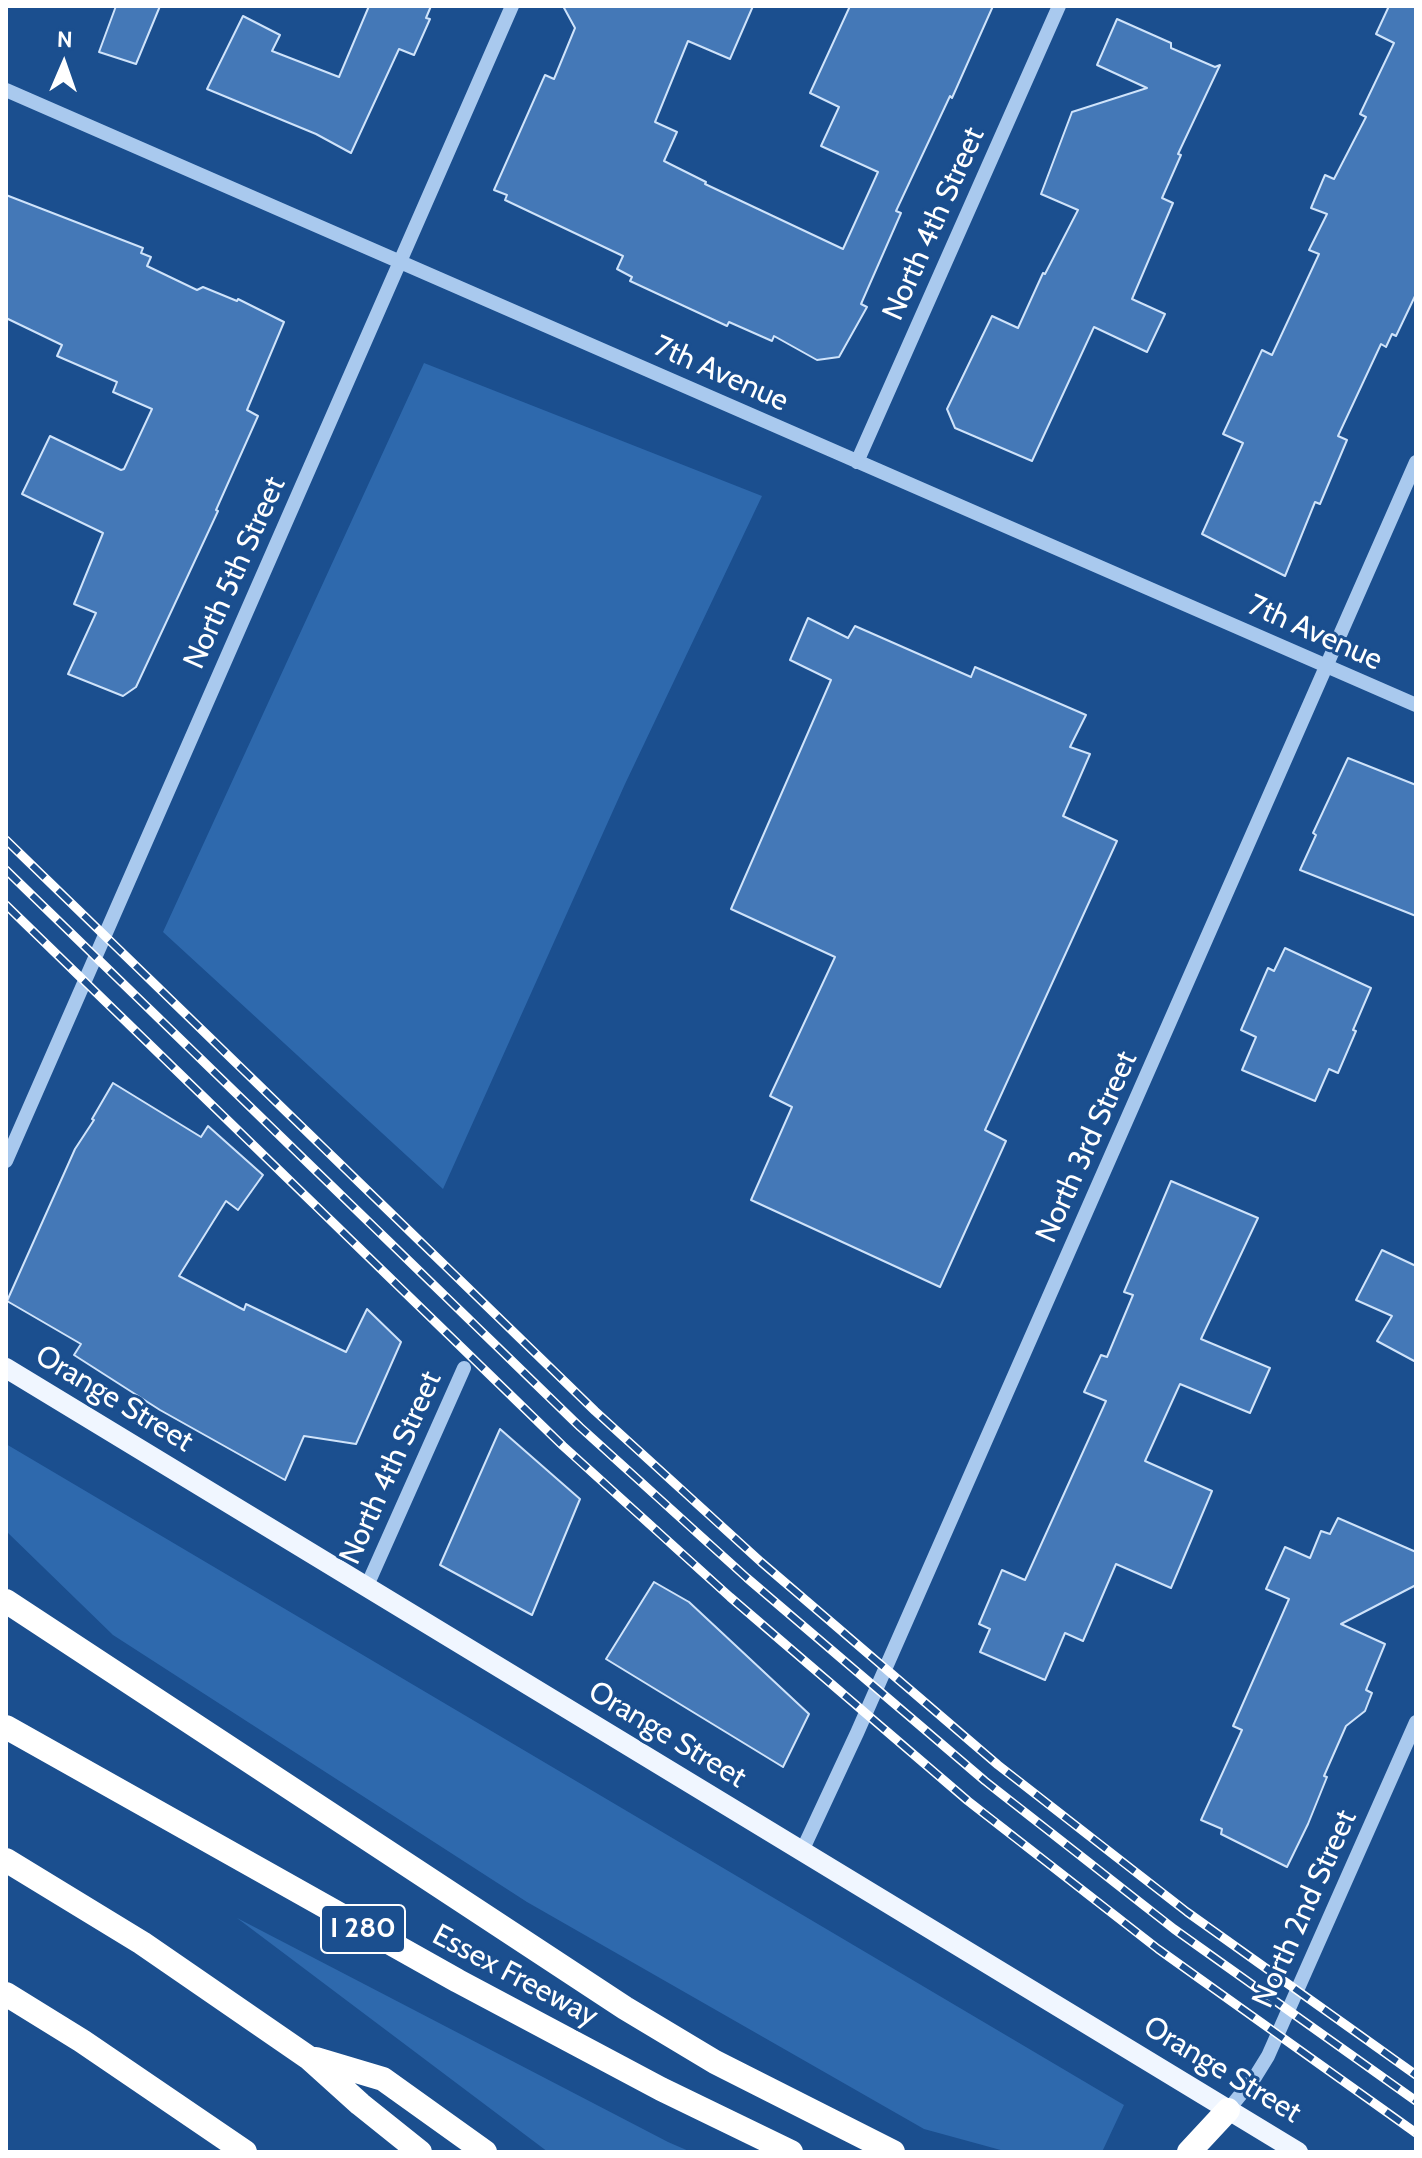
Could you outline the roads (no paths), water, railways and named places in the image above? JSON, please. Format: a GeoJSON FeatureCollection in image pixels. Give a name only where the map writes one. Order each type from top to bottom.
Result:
{"type":"FeatureCollection","features":[{"type":"Feature","properties":{"kind":"highway"},"geometry":{"type":"LineString","coordinates":[[6,1601],[625,2008],[715,2062],[893,2152]]}},
{"type":"Feature","properties":{"kind":"highway","name":"Essex Freeway"},"geometry":{"type":"LineString","coordinates":[[6,1727],[458,1981],[661,2089],[791,2152]]}},
{"type":"Feature","properties":{"kind":"highway"},"geometry":{"type":"LineString","coordinates":[[6,1860],[142,1943],[309,2058],[420,2152]]}},
{"type":"Feature","properties":{"kind":"highway"},"geometry":{"type":"LineString","coordinates":[[6,1994],[82,2041],[245,2152]]}},
{"type":"Feature","properties":{"kind":"highway"},"geometry":{"type":"LineString","coordinates":[[309,2058],[383,2079],[485,2152]]}},
{"type":"Feature","properties":{"kind":"highway"},"geometry":{"type":"LineString","coordinates":[[1189,2152],[1228,2110]]}},
{"type":"Feature","properties":{"kind":"main road","name":"Orange Street"},"geometry":{"type":"LineString","coordinates":[[6,1368],[1298,2152]]}},
{"type":"Feature","properties":{"kind":"street","name":"North 5th Street"},"geometry":{"type":"LineString","coordinates":[[6,1161],[512,6]]}},
{"type":"Feature","properties":{"kind":"street","name":"North 4th Street"},"geometry":{"type":"LineString","coordinates":[[857,462],[1059,6]]}},
{"type":"Feature","properties":{"kind":"street","name":"7th Avenue"},"geometry":{"type":"LineString","coordinates":[[6,90],[1416,705]]}},
{"type":"Feature","properties":{"kind":"street","name":"North 3rd Street"},"geometry":{"type":"LineString","coordinates":[[802,1851],[900,1636],[1416,462]]}},
{"type":"Feature","properties":{"kind":"street","name":"North 4th Street"},"geometry":{"type":"LineString","coordinates":[[366,1588],[464,1368]]}},
{"type":"Feature","properties":{"kind":"street","name":"North 2nd Street"},"geometry":{"type":"LineString","coordinates":[[1228,2110],[1268,2056],[1416,1722]]}},
{"type":"Feature","properties":{"kind":"railway"},"geometry":{"type":"LineString","coordinates":[[6,840],[595,1411],[761,1562],[998,1765],[1187,1912],[1416,2075]]}},
{"type":"Feature","properties":{"kind":"railway"},"geometry":{"type":"LineString","coordinates":[[6,870],[580,1427],[747,1578],[985,1781],[1174,1929],[1416,2101]]}},
{"type":"Feature","properties":{"kind":"railway"},"geometry":{"type":"LineString","coordinates":[[6,905],[563,1446],[730,1597],[968,1801],[1158,1949],[1416,2133]]}}]}
